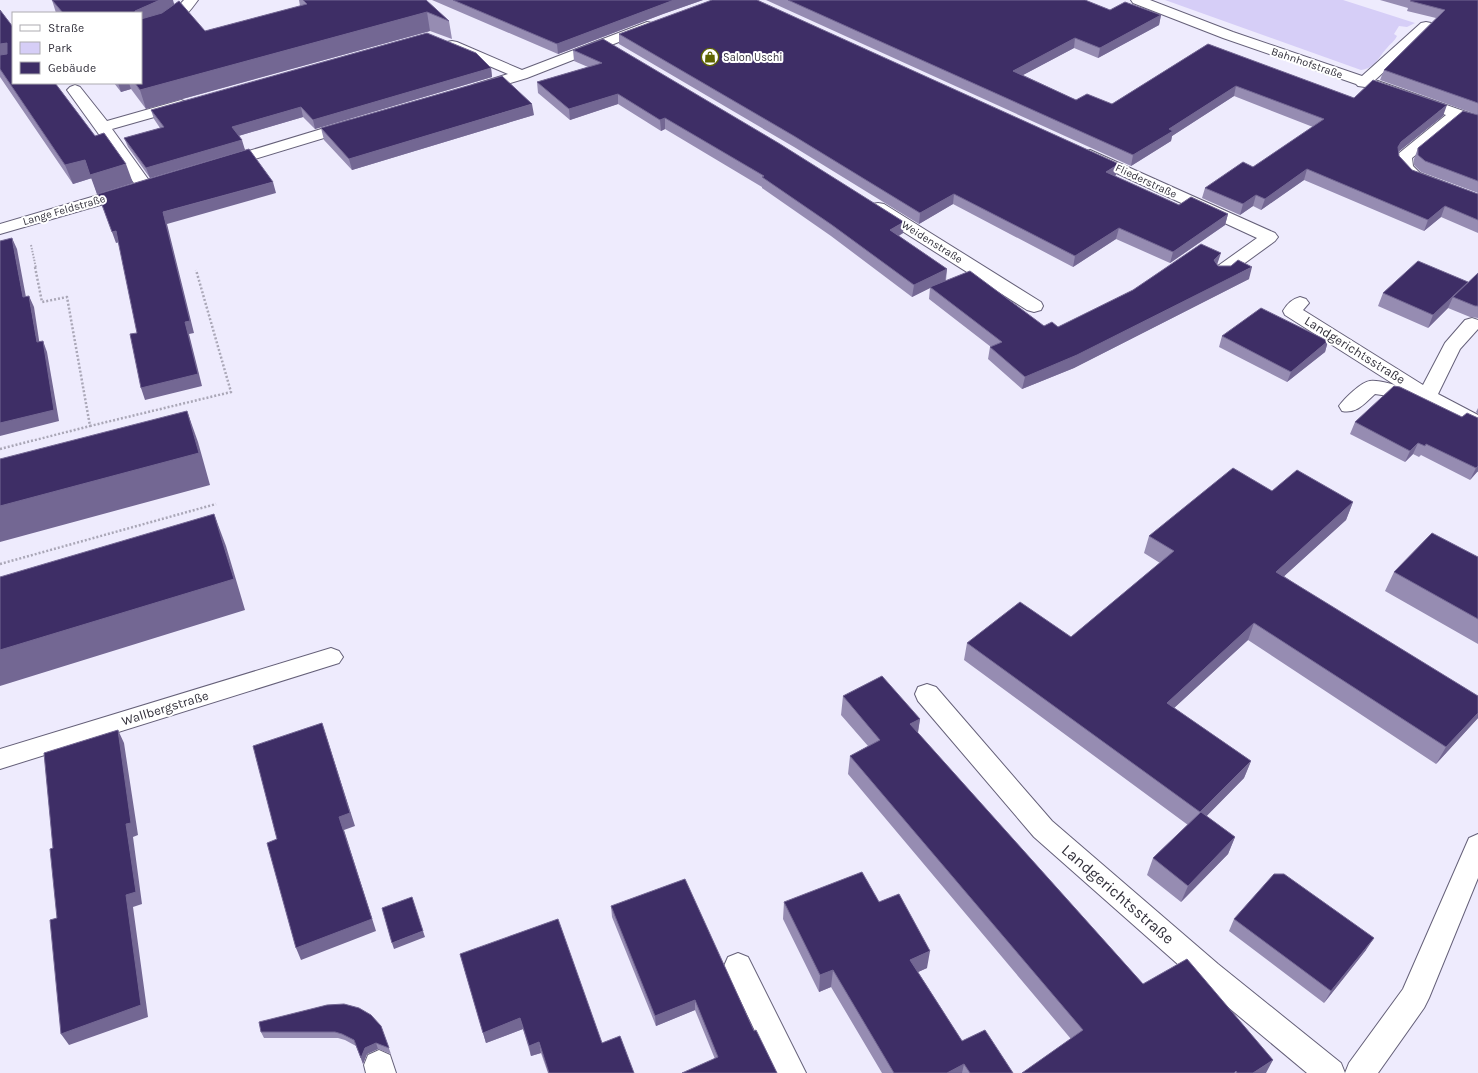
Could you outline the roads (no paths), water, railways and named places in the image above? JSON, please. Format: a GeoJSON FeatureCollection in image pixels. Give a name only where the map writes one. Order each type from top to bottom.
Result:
{"type":"FeatureCollection","features":[{"type":"Feature","properties":{"kind":"street"},"geometry":{"type":"LineString","coordinates":[[142,34],[170,24],[178,18],[191,0]]}},
{"type":"Feature","properties":{"kind":"street","name":"Bahnhofstraße"},"geometry":{"type":"LineString","coordinates":[[1138,0],[1228,35],[1478,121]]}},
{"type":"Feature","properties":{"kind":"street"},"geometry":{"type":"LineString","coordinates":[[462,93],[522,75],[662,21]]}},
{"type":"Feature","properties":{"kind":"street"},"geometry":{"type":"LineString","coordinates":[[1363,82],[1426,26]]}},
{"type":"Feature","properties":{"kind":"street"},"geometry":{"type":"LineString","coordinates":[[437,38],[522,75]]}},
{"type":"Feature","properties":{"kind":"street"},"geometry":{"type":"LineString","coordinates":[[605,43],[624,54]]}},
{"type":"Feature","properties":{"kind":"street"},"geometry":{"type":"LineString","coordinates":[[76,90],[103,127],[195,101]]}},
{"type":"Feature","properties":{"kind":"street"},"geometry":{"type":"LineString","coordinates":[[1457,114],[1404,157],[1404,167],[1414,176],[1478,201]]}},
{"type":"Feature","properties":{"kind":"street"},"geometry":{"type":"LineString","coordinates":[[213,166],[364,122]]}},
{"type":"Feature","properties":{"kind":"street","name":"Lange Feldstraße"},"geometry":{"type":"LineString","coordinates":[[0,229],[152,184],[103,127]]}},
{"type":"Feature","properties":{"kind":"street","name":"Fliederstraße"},"geometry":{"type":"LineString","coordinates":[[1075,148],[1269,237],[1221,272]]}},
{"type":"Feature","properties":{"kind":"street","name":"Weidenstraße"},"geometry":{"type":"LineString","coordinates":[[867,202],[1034,306]]}},
{"type":"Feature","properties":{"kind":"street","name":"Landgerichtsstraße"},"geometry":{"type":"LineString","coordinates":[[1300,303],[1292,311],[1428,396],[1478,422]]}},
{"type":"Feature","properties":{"kind":"street"},"geometry":{"type":"LineString","coordinates":[[1428,396],[1452,347],[1472,324]]}},
{"type":"Feature","properties":{"kind":"street","name":"Landgerichtsstraße"},"geometry":{"type":"LineString","coordinates":[[1349,406],[1371,387],[1428,396]]}},
{"type":"Feature","properties":{"kind":"street","name":"Wallbergstraße"},"geometry":{"type":"LineString","coordinates":[[0,758],[331,657]]}},
{"type":"Feature","properties":{"kind":"street","name":"Landgerichtsstraße"},"geometry":{"type":"LineString","coordinates":[[927,694],[1043,829],[1208,973],[1330,1073]]}},
{"type":"Feature","properties":{"kind":"street"},"geometry":{"type":"LineString","coordinates":[[1360,1073],[1414,998],[1478,846]]}},
{"type":"Feature","properties":{"kind":"street"},"geometry":{"type":"LineString","coordinates":[[738,966],[791,1073]]}},
{"type":"Feature","properties":{"kind":"place","name":"Salon Uschi"},"geometry":{"type":"Point","coordinates":[710,57]}}]}
